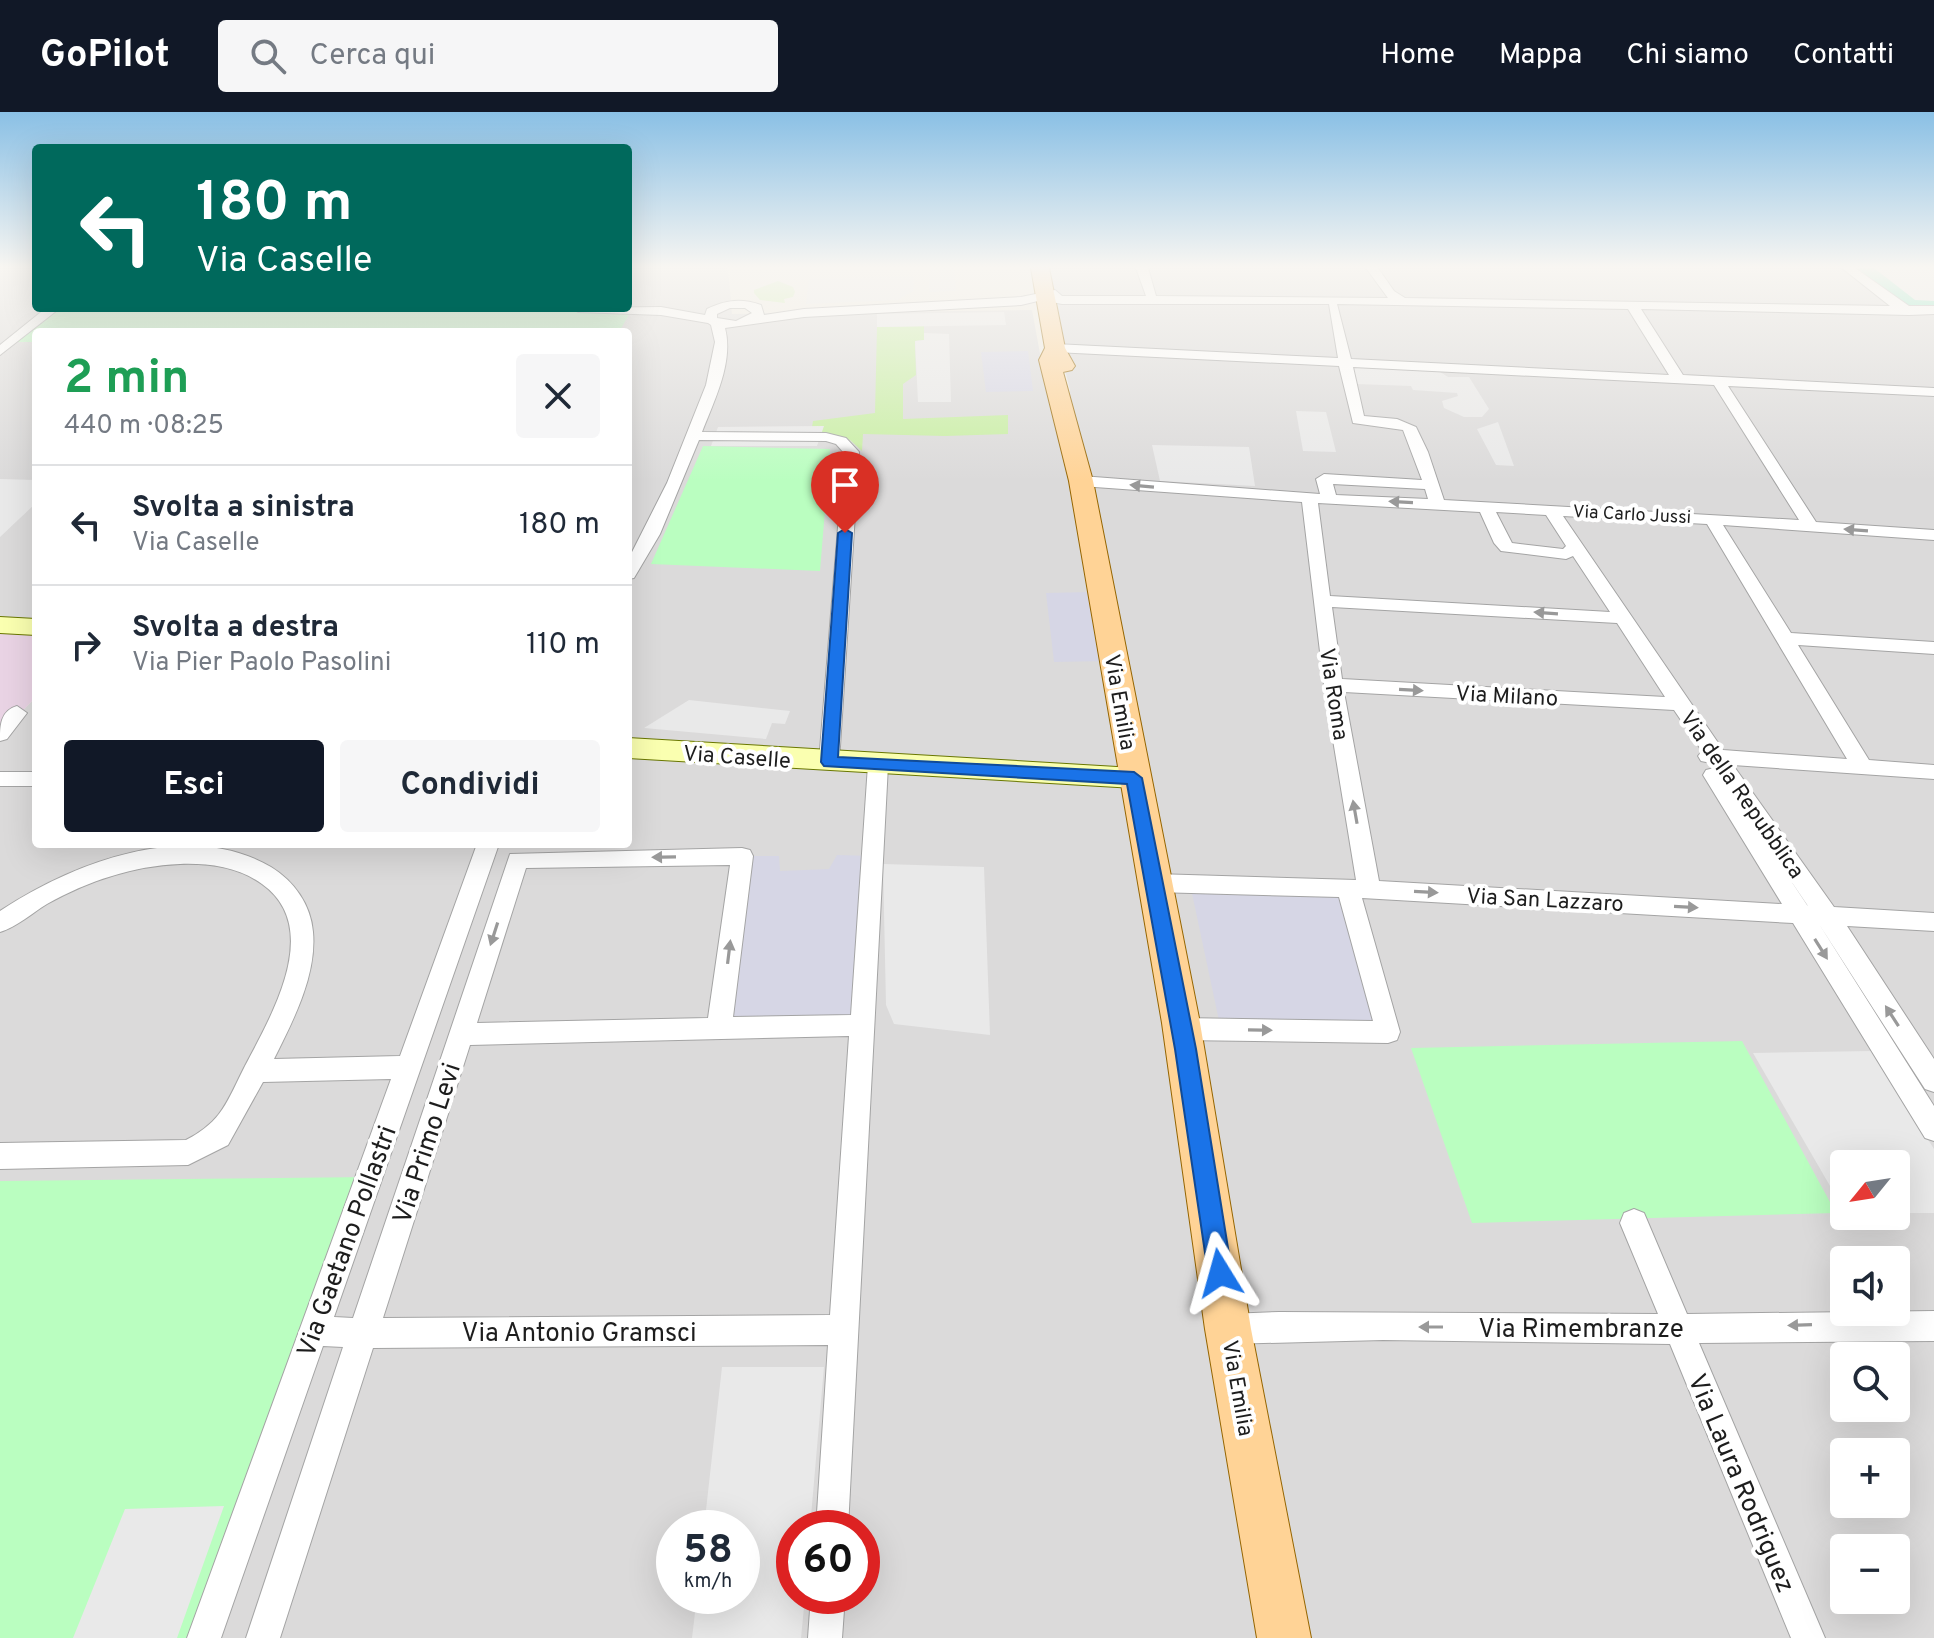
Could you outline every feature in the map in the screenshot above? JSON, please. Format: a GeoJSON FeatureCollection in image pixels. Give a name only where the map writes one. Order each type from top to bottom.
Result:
{"type":"FeatureCollection","features":[{"type":"Feature","properties":{"kind":"main road","name":"Via Emilia"},"geometry":{"type":"LineString","coordinates":[[1053,339],[1055,348],[1049,360],[1061,413],[1070,429],[1081,481],[1182,1029],[1228,1329],[1284,1638]]}},
{"type":"Feature","properties":{"kind":"street"},"geometry":{"type":"LineString","coordinates":[[635,552],[675,483],[713,385],[724,339]]}},
{"type":"Feature","properties":{"kind":"street"},"geometry":{"type":"LineString","coordinates":[[1340,339],[1358,420],[1409,427],[1421,452],[1437,504]]}},
{"type":"Feature","properties":{"kind":"street"},"geometry":{"type":"LineString","coordinates":[[1654,339],[1679,379]]}},
{"type":"Feature","properties":{"kind":"street"},"geometry":{"type":"LineString","coordinates":[[1055,348],[1934,392]]}},
{"type":"Feature","properties":{"kind":"street"},"geometry":{"type":"LineString","coordinates":[[1718,381],[1811,527]]}},
{"type":"Feature","properties":{"kind":"street"},"geometry":{"type":"LineString","coordinates":[[692,436],[820,436],[841,441],[852,452],[829,762]]}},
{"type":"Feature","properties":{"kind":"street"},"geometry":{"type":"LineString","coordinates":[[1329,499],[1324,479],[1431,485]]}},
{"type":"Feature","properties":{"kind":"street","name":"Via Carlo Jussi"},"geometry":{"type":"LineString","coordinates":[[1081,481],[1309,498],[1550,509],[1934,535]]}},
{"type":"Feature","properties":{"kind":"street","name":"Via Roma"},"geometry":{"type":"LineString","coordinates":[[1182,1029],[1388,1032],[1359,888],[1309,498]]}},
{"type":"Feature","properties":{"kind":"street"},"geometry":{"type":"LineString","coordinates":[[1485,506],[1502,543],[1507,547],[1520,551],[1571,551]]}},
{"type":"Feature","properties":{"kind":"street","name":"Via della Repubblica"},"geometry":{"type":"LineString","coordinates":[[1550,509],[1571,551],[1673,704],[1828,916],[1934,1081]]}},
{"type":"Feature","properties":{"kind":"street"},"geometry":{"type":"LineString","coordinates":[[1712,519],[1862,766]]}},
{"type":"Feature","properties":{"kind":"street"},"geometry":{"type":"LineString","coordinates":[[1321,601],[1617,617]]}},
{"type":"Feature","properties":{"kind":"street"},"geometry":{"type":"LineString","coordinates":[[0,625],[32,627]]}},
{"type":"Feature","properties":{"kind":"street"},"geometry":{"type":"LineString","coordinates":[[1787,639],[1934,648]]}},
{"type":"Feature","properties":{"kind":"street","name":"Via Milano"},"geometry":{"type":"LineString","coordinates":[[1333,685],[1673,704]]}},
{"type":"Feature","properties":{"kind":"street"},"geometry":{"type":"LineString","coordinates":[[0,734],[17,713]]}},
{"type":"Feature","properties":{"kind":"street","name":"Via Caselle"},"geometry":{"type":"LineString","coordinates":[[632,748],[1134,778]]}},
{"type":"Feature","properties":{"kind":"street"},"geometry":{"type":"LineString","coordinates":[[1709,756],[1934,772]]}},
{"type":"Feature","properties":{"kind":"street","name":"Via della Repubblica"},"geometry":{"type":"LineString","coordinates":[[1709,756],[1798,914],[1934,1129]]}},
{"type":"Feature","properties":{"kind":"street"},"geometry":{"type":"LineString","coordinates":[[833,1510],[878,765]]}},
{"type":"Feature","properties":{"kind":"street"},"geometry":{"type":"LineString","coordinates":[[0,779],[32,779]]}},
{"type":"Feature","properties":{"kind":"street","name":"Via Gaetano Pollastri"},"geometry":{"type":"LineString","coordinates":[[204,1638],[487,848]]}},
{"type":"Feature","properties":{"kind":"street"},"geometry":{"type":"LineString","coordinates":[[0,923],[28,904],[82,878],[139,860],[191,850],[257,869],[282,886],[299,918],[302,932],[299,968],[255,1071],[227,1126],[208,1143],[188,1152],[0,1156]]}},
{"type":"Feature","properties":{"kind":"street","name":"Via Primo Levi"},"geometry":{"type":"LineString","coordinates":[[263,1638],[518,860],[742,856],[719,1030]]}},
{"type":"Feature","properties":{"kind":"street","name":"Via San Lazzaro"},"geometry":{"type":"LineString","coordinates":[[1155,883],[1359,888],[1934,922]]}},
{"type":"Feature","properties":{"kind":"street"},"geometry":{"type":"LineString","coordinates":[[461,1034],[861,1025]]}},
{"type":"Feature","properties":{"kind":"street"},"geometry":{"type":"LineString","coordinates":[[255,1071],[409,1067]]}},
{"type":"Feature","properties":{"kind":"street","name":"Via Laura Rodriguez"},"geometry":{"type":"LineString","coordinates":[[1634,1223],[1808,1638]]}},
{"type":"Feature","properties":{"kind":"street","name":"Via Rimembranze"},"geometry":{"type":"LineString","coordinates":[[1228,1329],[1677,1329],[1838,1324],[1934,1326]]}},
{"type":"Feature","properties":{"kind":"street","name":"Via Antonio Gramsci"},"geometry":{"type":"LineString","coordinates":[[315,1331],[843,1330]]}},
{"type":"Feature","properties":{"kind":"street"},"geometry":{"type":"LineString","coordinates":[[825,1638],[827,1614]]}},
{"type":"Feature","properties":{"kind":"shaded area"},"geometry":{"type":"Polygon","coordinates":[[[0,339],[32,339],[32,634],[0,632],[0,339]]]}},
{"type":"Feature","properties":{"kind":"shaded area"},"geometry":{"type":"Polygon","coordinates":[[[632,339],[1037,339],[1050,408],[1070,407],[1070,390],[1058,339],[1934,339],[1934,1638],[208,1638],[0,1186],[0,734],[32,701],[32,848],[632,848],[632,339]]]}},
{"type":"Feature","properties":{"kind":"shaded area"},"geometry":{"type":"Polygon","coordinates":[[[949,339],[951,402],[918,402],[915,341],[949,339]]]}},
{"type":"Feature","properties":{"kind":"shaded area"},"geometry":{"type":"Polygon","coordinates":[[[1028,351],[1033,391],[986,392],[981,352],[1028,351]]]}},
{"type":"Feature","properties":{"kind":"shaded area"},"geometry":{"type":"Polygon","coordinates":[[[1354,367],[1437,370],[1448,377],[1469,377],[1489,409],[1482,417],[1464,417],[1444,408],[1442,401],[1458,396],[1457,393],[1413,390],[1411,386],[1356,384],[1354,367]]]}},
{"type":"Feature","properties":{"kind":"shaded area"},"geometry":{"type":"Polygon","coordinates":[[[1296,411],[1326,412],[1336,452],[1303,451],[1296,411]]]}},
{"type":"Feature","properties":{"kind":"shaded area"},"geometry":{"type":"Polygon","coordinates":[[[1498,422],[1514,466],[1496,465],[1477,429],[1498,422]]]}},
{"type":"Feature","properties":{"kind":"shaded area"},"geometry":{"type":"Polygon","coordinates":[[[824,426],[817,446],[711,446],[718,427],[824,426]]]}},
{"type":"Feature","properties":{"kind":"shaded area"},"geometry":{"type":"Polygon","coordinates":[[[1152,445],[1249,447],[1255,486],[1160,481],[1152,445]]]}},
{"type":"Feature","properties":{"kind":"shaded area"},"geometry":{"type":"Polygon","coordinates":[[[0,479],[32,480],[32,507],[0,537],[0,479]]]}},
{"type":"Feature","properties":{"kind":"shaded area"},"geometry":{"type":"Polygon","coordinates":[[[1091,592],[1107,661],[1054,662],[1046,593],[1091,592]]]}},
{"type":"Feature","properties":{"kind":"shaded area"},"geometry":{"type":"Polygon","coordinates":[[[0,625],[32,627],[32,701],[0,734],[0,625]]]}},
{"type":"Feature","properties":{"kind":"shaded area"},"geometry":{"type":"Polygon","coordinates":[[[689,700],[790,711],[785,724],[772,723],[766,739],[644,728],[689,700]]]}},
{"type":"Feature","properties":{"kind":"shaded area"},"geometry":{"type":"Polygon","coordinates":[[[837,855],[872,856],[861,1025],[719,1030],[742,856],[779,856],[780,871],[829,869],[837,855]]]}},
{"type":"Feature","properties":{"kind":"shaded area"},"geometry":{"type":"Polygon","coordinates":[[[883,864],[984,867],[990,1035],[894,1024],[886,1005],[883,864]]]}},
{"type":"Feature","properties":{"kind":"shaded area"},"geometry":{"type":"Polygon","coordinates":[[[1190,884],[1348,888],[1388,1032],[1221,1030],[1190,884]]]}},
{"type":"Feature","properties":{"kind":"shaded area"},"geometry":{"type":"Polygon","coordinates":[[[1872,1051],[1934,1149],[1934,1213],[1910,1213],[1910,1150],[1830,1150],[1830,1186],[1753,1053],[1872,1051]]]}},
{"type":"Feature","properties":{"kind":"shaded area"},"geometry":{"type":"Polygon","coordinates":[[[722,1367],[824,1367],[812,1510],[776,1510],[776,1614],[803,1614],[801,1638],[692,1638],[695,1614],[760,1614],[760,1510],[706,1510],[722,1367]]]}},
{"type":"Feature","properties":{"kind":"shaded area"},"geometry":{"type":"Polygon","coordinates":[[[224,1506],[177,1638],[73,1638],[125,1509],[224,1506]]]}},
{"type":"Feature","properties":{"kind":"green space"},"geometry":{"type":"Polygon","coordinates":[[[14,339],[32,339],[32,342],[11,342],[14,339]]]}},
{"type":"Feature","properties":{"kind":"green space"},"geometry":{"type":"Polygon","coordinates":[[[877,339],[924,339],[915,341],[916,375],[903,384],[903,419],[1008,415],[1008,434],[863,434],[862,451],[850,440],[821,433],[823,427],[812,427],[813,421],[875,413],[877,339]]]}},
{"type":"Feature","properties":{"kind":"green space"},"geometry":{"type":"Polygon","coordinates":[[[703,446],[830,449],[820,571],[651,564],[703,446]]]}},
{"type":"Feature","properties":{"kind":"green space"},"geometry":{"type":"Polygon","coordinates":[[[1742,1041],[1830,1202],[1830,1213],[1472,1223],[1411,1048],[1742,1041]]]}},
{"type":"Feature","properties":{"kind":"green space"},"geometry":{"type":"Polygon","coordinates":[[[371,1177],[208,1638],[0,1638],[0,1181],[371,1177]]]}},
{"type":"Feature","properties":{"kind":"route"},"geometry":{"type":"LineString","coordinates":[[845,533],[829,762],[1134,778],[1186,1049],[1220,1273]]}}]}
